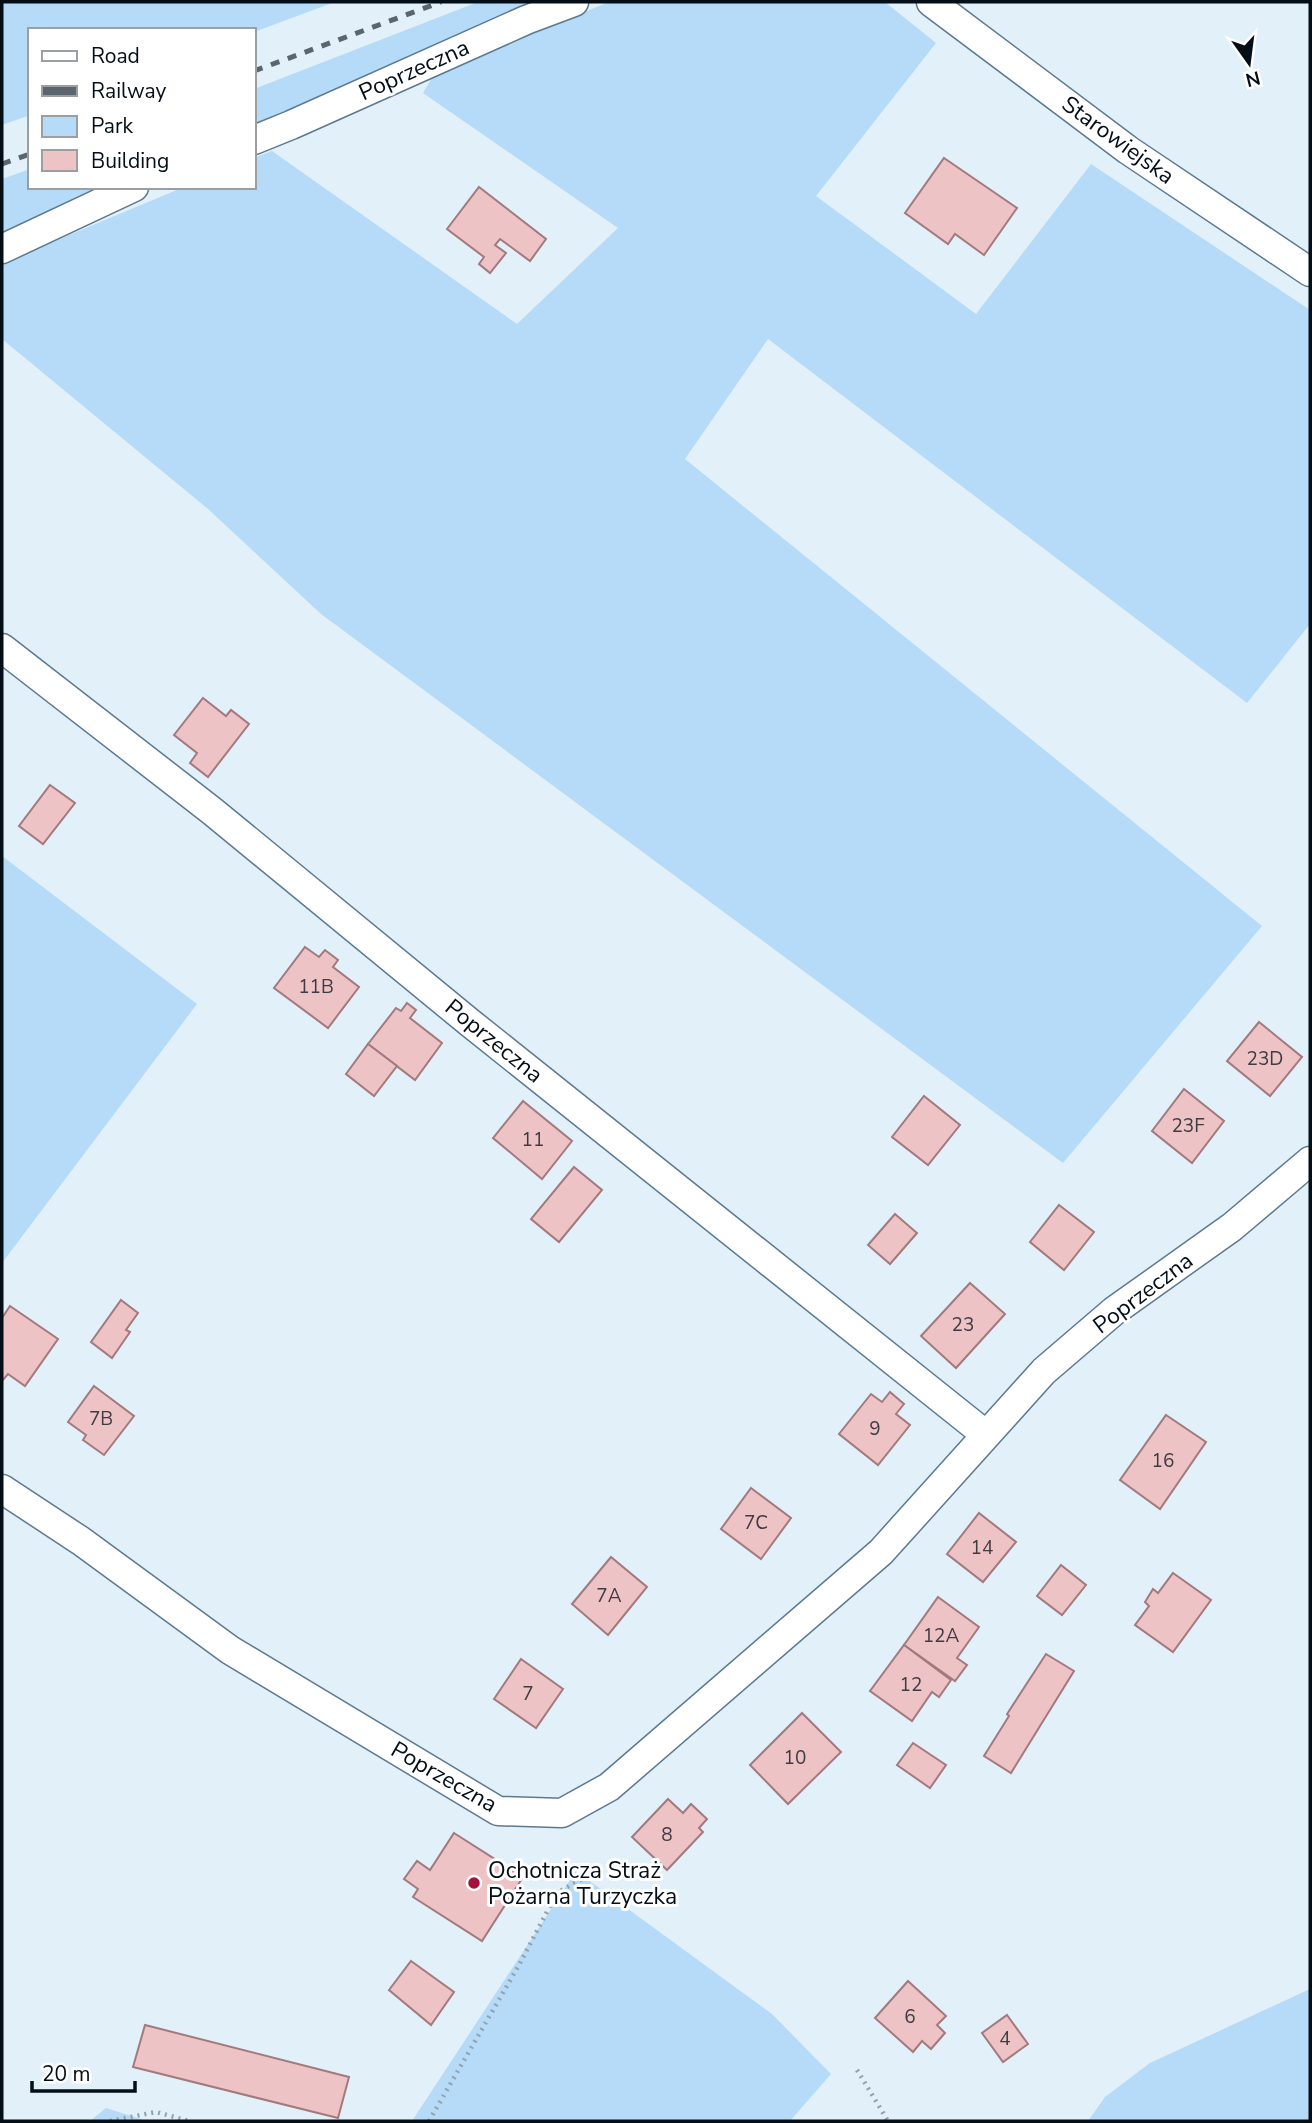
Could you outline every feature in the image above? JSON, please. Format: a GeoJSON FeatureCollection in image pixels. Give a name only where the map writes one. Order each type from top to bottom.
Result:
{"type":"FeatureCollection","features":[{"type":"Feature","properties":{"kind":"street","name":"Poprzeczna"},"geometry":{"type":"LineString","coordinates":[[256,139],[526,20],[574,2]]}},
{"type":"Feature","properties":{"kind":"street","name":"Starowiejska"},"geometry":{"type":"LineString","coordinates":[[931,2],[1128,150],[1310,272]]}},
{"type":"Feature","properties":{"kind":"street"},"geometry":{"type":"LineString","coordinates":[[2,249],[130,189]]}},
{"type":"Feature","properties":{"kind":"street","name":"Poprzeczna"},"geometry":{"type":"LineString","coordinates":[[2,648],[212,811],[470,1022],[985,1434]]}},
{"type":"Feature","properties":{"kind":"street","name":"Poprzeczna"},"geometry":{"type":"LineString","coordinates":[[2,1489],[81,1541],[230,1650],[498,1811],[562,1813],[609,1787],[881,1552],[1044,1371],[1114,1311],[1232,1227],[1310,1161]]}},
{"type":"Feature","properties":{"kind":"path"},"geometry":{"type":"LineString","coordinates":[[429,2121],[560,1891],[597,1871]]}},
{"type":"Feature","properties":{"kind":"path"},"geometry":{"type":"LineString","coordinates":[[857,2070],[888,2121]]}},
{"type":"Feature","properties":{"kind":"path"},"geometry":{"type":"LineString","coordinates":[[110,2121],[156,2112],[189,2121]]}},
{"type":"Feature","properties":{"kind":"green space"},"geometry":{"type":"Polygon","coordinates":[[[2,2],[335,2],[256,31],[256,28],[28,28],[28,116],[2,125],[2,2]]]}},
{"type":"Feature","properties":{"kind":"green space"},"geometry":{"type":"Polygon","coordinates":[[[478,2],[540,2],[256,123],[256,88],[478,2]]]}},
{"type":"Feature","properties":{"kind":"green space"},"geometry":{"type":"Polygon","coordinates":[[[609,2],[885,2],[936,43],[816,196],[976,314],[1091,164],[1310,310],[1310,624],[1247,703],[768,339],[685,459],[1262,926],[1063,1163],[321,614],[208,509],[2,339],[2,263],[179,189],[256,189],[256,157],[272,151],[517,324],[618,228],[423,93],[435,73],[609,2]]]}},
{"type":"Feature","properties":{"kind":"green space"},"geometry":{"type":"Polygon","coordinates":[[[28,170],[28,189],[105,189],[2,235],[2,179],[28,170]]]}},
{"type":"Feature","properties":{"kind":"green space"},"geometry":{"type":"Polygon","coordinates":[[[2,856],[197,1004],[2,1263],[2,856]]]}},
{"type":"Feature","properties":{"kind":"green space"},"geometry":{"type":"Polygon","coordinates":[[[576,1871],[772,2014],[831,2074],[790,2121],[412,2121],[576,1871]]]}},
{"type":"Feature","properties":{"kind":"green space"},"geometry":{"type":"Polygon","coordinates":[[[1310,1989],[1310,2121],[1088,2121],[1105,2097],[1150,2063],[1310,1989]]]}},
{"type":"Feature","properties":{"kind":"green space"},"geometry":{"type":"Polygon","coordinates":[[[106,2108],[147,2121],[90,2121],[106,2108]]]}},
{"type":"Feature","properties":{"kind":"building"},"geometry":{"type":"Polygon","coordinates":[[[944,158],[1017,208],[984,255],[955,234],[948,244],[905,213],[944,158]]]}},
{"type":"Feature","properties":{"kind":"building"},"geometry":{"type":"Polygon","coordinates":[[[479,187],[546,239],[530,261],[500,239],[495,245],[506,253],[490,273],[479,264],[484,257],[447,229],[479,187]]]}},
{"type":"Feature","properties":{"kind":"building"},"geometry":{"type":"Polygon","coordinates":[[[203,698],[226,716],[231,710],[249,724],[208,777],[190,763],[197,753],[174,735],[203,698]]]}},
{"type":"Feature","properties":{"kind":"building"},"geometry":{"type":"Polygon","coordinates":[[[50,785],[75,803],[43,844],[19,826],[50,785]]]}},
{"type":"Feature","properties":{"kind":"building"},"geometry":{"type":"Polygon","coordinates":[[[305,947],[319,957],[325,950],[338,960],[333,967],[359,987],[328,1028],[274,988],[305,947]]]}},
{"type":"Feature","properties":{"kind":"building"},"geometry":{"type":"Polygon","coordinates":[[[407,1003],[416,1010],[410,1018],[442,1043],[415,1080],[368,1044],[396,1008],[401,1011],[407,1003]]]}},
{"type":"Feature","properties":{"kind":"building"},"geometry":{"type":"Polygon","coordinates":[[[1259,1022],[1302,1057],[1270,1096],[1227,1061],[1259,1022]]]}},
{"type":"Feature","properties":{"kind":"building"},"geometry":{"type":"Polygon","coordinates":[[[368,1044],[397,1066],[374,1096],[346,1074],[368,1044]]]}},
{"type":"Feature","properties":{"kind":"building"},"geometry":{"type":"Polygon","coordinates":[[[1184,1089],[1224,1121],[1192,1163],[1152,1131],[1184,1089]]]}},
{"type":"Feature","properties":{"kind":"building"},"geometry":{"type":"Polygon","coordinates":[[[924,1096],[960,1125],[928,1165],[892,1137],[924,1096]]]}},
{"type":"Feature","properties":{"kind":"building"},"geometry":{"type":"Polygon","coordinates":[[[523,1101],[572,1141],[542,1179],[493,1138],[523,1101]]]}},
{"type":"Feature","properties":{"kind":"building"},"geometry":{"type":"Polygon","coordinates":[[[574,1167],[602,1190],[559,1242],[531,1219],[574,1167]]]}},
{"type":"Feature","properties":{"kind":"building"},"geometry":{"type":"Polygon","coordinates":[[[1059,1205],[1094,1232],[1064,1270],[1030,1242],[1059,1205]]]}},
{"type":"Feature","properties":{"kind":"building"},"geometry":{"type":"Polygon","coordinates":[[[895,1214],[917,1233],[890,1264],[868,1245],[895,1214]]]}},
{"type":"Feature","properties":{"kind":"building"},"geometry":{"type":"Polygon","coordinates":[[[970,1283],[1005,1314],[956,1368],[921,1336],[970,1283]]]}},
{"type":"Feature","properties":{"kind":"building"},"geometry":{"type":"Polygon","coordinates":[[[121,1300],[138,1313],[126,1330],[130,1332],[112,1358],[91,1342],[121,1300]]]}},
{"type":"Feature","properties":{"kind":"building"},"geometry":{"type":"Polygon","coordinates":[[[10,1306],[58,1339],[25,1386],[8,1374],[2,1381],[2,1318],[10,1306]]]}},
{"type":"Feature","properties":{"kind":"building"},"geometry":{"type":"Polygon","coordinates":[[[94,1386],[134,1416],[104,1455],[83,1440],[86,1435],[68,1422],[94,1386]]]}},
{"type":"Feature","properties":{"kind":"building"},"geometry":{"type":"Polygon","coordinates":[[[890,1392],[904,1404],[896,1414],[910,1425],[878,1465],[839,1434],[871,1394],[882,1402],[890,1392]]]}},
{"type":"Feature","properties":{"kind":"building"},"geometry":{"type":"Polygon","coordinates":[[[1166,1415],[1206,1442],[1160,1509],[1120,1480],[1166,1415]]]}},
{"type":"Feature","properties":{"kind":"building"},"geometry":{"type":"Polygon","coordinates":[[[751,1488],[791,1518],[761,1559],[721,1529],[751,1488]]]}},
{"type":"Feature","properties":{"kind":"building"},"geometry":{"type":"Polygon","coordinates":[[[979,1513],[1016,1542],[983,1582],[947,1554],[979,1513]]]}},
{"type":"Feature","properties":{"kind":"building"},"geometry":{"type":"Polygon","coordinates":[[[611,1557],[647,1587],[608,1635],[572,1604],[611,1557]]]}},
{"type":"Feature","properties":{"kind":"building"},"geometry":{"type":"Polygon","coordinates":[[[1061,1565],[1086,1585],[1062,1615],[1037,1596],[1061,1565]]]}},
{"type":"Feature","properties":{"kind":"building"},"geometry":{"type":"Polygon","coordinates":[[[1173,1573],[1211,1600],[1173,1652],[1135,1625],[1149,1606],[1145,1602],[1153,1589],[1158,1593],[1173,1573]]]}},
{"type":"Feature","properties":{"kind":"building"},"geometry":{"type":"Polygon","coordinates":[[[938,1597],[979,1627],[957,1658],[967,1665],[955,1681],[904,1645],[938,1597]]]}},
{"type":"Feature","properties":{"kind":"building"},"geometry":{"type":"Polygon","coordinates":[[[904,1645],[951,1680],[939,1697],[932,1692],[912,1721],[870,1691],[904,1645]]]}},
{"type":"Feature","properties":{"kind":"building"},"geometry":{"type":"Polygon","coordinates":[[[1046,1654],[1074,1671],[1011,1773],[984,1756],[1009,1716],[1007,1714],[1046,1654]]]}},
{"type":"Feature","properties":{"kind":"building"},"geometry":{"type":"Polygon","coordinates":[[[521,1659],[563,1689],[536,1728],[494,1699],[521,1659]]]}},
{"type":"Feature","properties":{"kind":"building"},"geometry":{"type":"Polygon","coordinates":[[[802,1713],[841,1752],[788,1804],[750,1765],[802,1713]]]}},
{"type":"Feature","properties":{"kind":"building"},"geometry":{"type":"Polygon","coordinates":[[[913,1743],[946,1765],[930,1788],[897,1765],[913,1743]]]}},
{"type":"Feature","properties":{"kind":"building"},"geometry":{"type":"Polygon","coordinates":[[[668,1799],[683,1813],[691,1804],[707,1819],[699,1828],[703,1832],[667,1870],[632,1837],[668,1799]]]}},
{"type":"Feature","properties":{"kind":"building"},"geometry":{"type":"Polygon","coordinates":[[[454,1833],[523,1877],[482,1941],[413,1897],[418,1889],[404,1879],[417,1861],[430,1870],[454,1833]]]}},
{"type":"Feature","properties":{"kind":"building"},"geometry":{"type":"Polygon","coordinates":[[[411,1961],[454,1992],[431,2025],[389,1990],[411,1961]]]}},
{"type":"Feature","properties":{"kind":"building"},"geometry":{"type":"Polygon","coordinates":[[[908,1981],[946,2016],[937,2025],[945,2033],[931,2049],[922,2041],[913,2052],[875,2018],[908,1981]]]}},
{"type":"Feature","properties":{"kind":"building"},"geometry":{"type":"Polygon","coordinates":[[[1007,2015],[1028,2044],[1003,2062],[982,2033],[1007,2015]]]}},
{"type":"Feature","properties":{"kind":"building"},"geometry":{"type":"Polygon","coordinates":[[[145,2025],[349,2077],[338,2118],[133,2067],[145,2025]]]}},
{"type":"Feature","properties":{"kind":"railway"},"geometry":{"type":"LineString","coordinates":[[256,70],[441,2]]}},
{"type":"Feature","properties":{"kind":"railway"},"geometry":{"type":"LineString","coordinates":[[2,164],[28,155]]}},
{"type":"Feature","properties":{"kind":"place","name":"Ochotnicza Straż Pożarna Turzyczka"},"geometry":{"type":"Point","coordinates":[474,1883]}}]}
